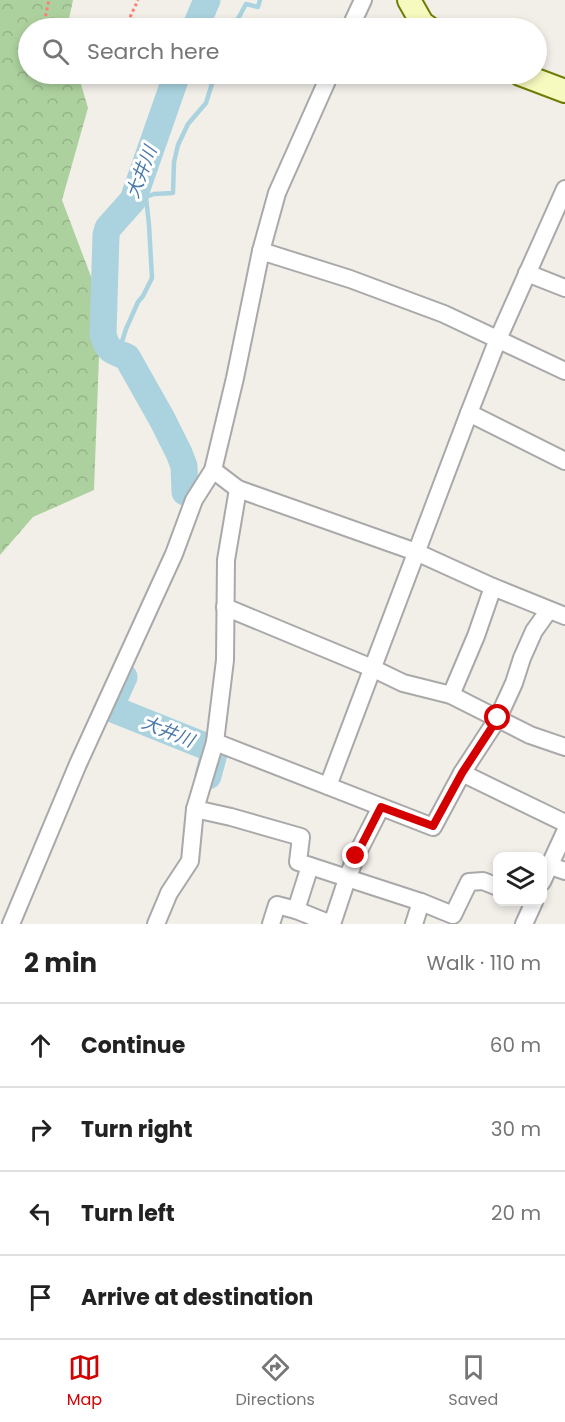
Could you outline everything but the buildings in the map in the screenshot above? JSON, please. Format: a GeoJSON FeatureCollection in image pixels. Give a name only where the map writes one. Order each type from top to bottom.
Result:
{"type":"FeatureCollection","features":[{"type":"Feature","properties":{"kind":"street"},"geometry":{"type":"LineString","coordinates":[[355,18],[363,0]]}},
{"type":"Feature","properties":{"kind":"street"},"geometry":{"type":"LineString","coordinates":[[409,0],[419,18]]}},
{"type":"Feature","properties":{"kind":"street"},"geometry":{"type":"LineString","coordinates":[[16,922],[78,764],[174,554],[195,500],[213,471],[261,250],[277,193],[326,84]]}},
{"type":"Feature","properties":{"kind":"street"},"geometry":{"type":"LineString","coordinates":[[545,84],[565,92]]}},
{"type":"Feature","properties":{"kind":"street"},"geometry":{"type":"LineString","coordinates":[[328,786],[498,339],[565,189]]}},
{"type":"Feature","properties":{"kind":"street"},"geometry":{"type":"LineString","coordinates":[[261,250],[350,279],[444,314],[565,370]]}},
{"type":"Feature","properties":{"kind":"street"},"geometry":{"type":"LineString","coordinates":[[527,273],[565,288]]}},
{"type":"Feature","properties":{"kind":"street"},"geometry":{"type":"LineString","coordinates":[[469,413],[565,461]]}},
{"type":"Feature","properties":{"kind":"street"},"geometry":{"type":"LineString","coordinates":[[213,471],[238,489],[416,552],[565,616]]}},
{"type":"Feature","properties":{"kind":"street"},"geometry":{"type":"LineString","coordinates":[[156,924],[169,893],[190,861],[195,809],[215,742],[225,660],[226,560],[238,489]]}},
{"type":"Feature","properties":{"kind":"street"},"geometry":{"type":"LineString","coordinates":[[451,695],[476,636],[493,587]]}},
{"type":"Feature","properties":{"kind":"street"},"geometry":{"type":"LineString","coordinates":[[225,607],[403,683],[451,695],[530,735],[565,747]]}},
{"type":"Feature","properties":{"kind":"street"},"geometry":{"type":"LineString","coordinates":[[215,742],[433,826],[462,773],[498,718],[534,631],[549,609]]}},
{"type":"Feature","properties":{"kind":"street"},"geometry":{"type":"LineString","coordinates":[[462,773],[565,823]]}},
{"type":"Feature","properties":{"kind":"street"},"geometry":{"type":"LineString","coordinates":[[271,924],[277,905],[332,924],[356,856],[381,807]]}},
{"type":"Feature","properties":{"kind":"street"},"geometry":{"type":"LineString","coordinates":[[195,809],[301,837],[298,862],[421,902],[453,915],[469,882],[483,881],[493,885]]}},
{"type":"Feature","properties":{"kind":"street"},"geometry":{"type":"LineString","coordinates":[[557,868],[565,832]]}},
{"type":"Feature","properties":{"kind":"street"},"geometry":{"type":"LineString","coordinates":[[296,910],[309,866]]}},
{"type":"Feature","properties":{"kind":"street"},"geometry":{"type":"LineString","coordinates":[[414,924],[421,902]]}},
{"type":"Feature","properties":{"kind":"street"},"geometry":{"type":"LineString","coordinates":[[524,924],[532,906]]}},
{"type":"Feature","properties":{"kind":"path"},"geometry":{"type":"LineString","coordinates":[[45,18],[49,0]]}},
{"type":"Feature","properties":{"kind":"path"},"geometry":{"type":"LineString","coordinates":[[130,18],[138,0]]}},
{"type":"Feature","properties":{"kind":"green space"},"geometry":{"type":"Polygon","coordinates":[[[0,0],[73,0],[69,18],[18,18],[18,84],[81,84],[88,108],[62,200],[101,303],[94,490],[33,517],[0,555],[0,0]]]}},
{"type":"Feature","properties":{"kind":"waterway","name":"大井川"},"geometry":{"type":"LineString","coordinates":[[199,18],[207,0]]}},
{"type":"Feature","properties":{"kind":"waterway"},"geometry":{"type":"LineString","coordinates":[[238,18],[246,4],[258,7],[260,0]]}},
{"type":"Feature","properties":{"kind":"waterway","name":"大井川"},"geometry":{"type":"LineString","coordinates":[[174,84],[133,200],[108,228],[106,235],[103,334],[111,350],[127,357],[162,419],[184,466],[185,492]]}},
{"type":"Feature","properties":{"kind":"waterway"},"geometry":{"type":"LineString","coordinates":[[118,354],[138,302],[152,278],[146,197],[173,193],[174,162],[178,145],[188,124],[206,103],[212,84]]}},
{"type":"Feature","properties":{"kind":"waterway","name":"大井川"},"geometry":{"type":"LineString","coordinates":[[124,677],[110,708],[215,750],[208,776]]}},
{"type":"Feature","properties":{"kind":"route"},"geometry":{"type":"LineString","coordinates":[[356,856],[381,807],[433,826],[462,773],[498,718]]}}]}
